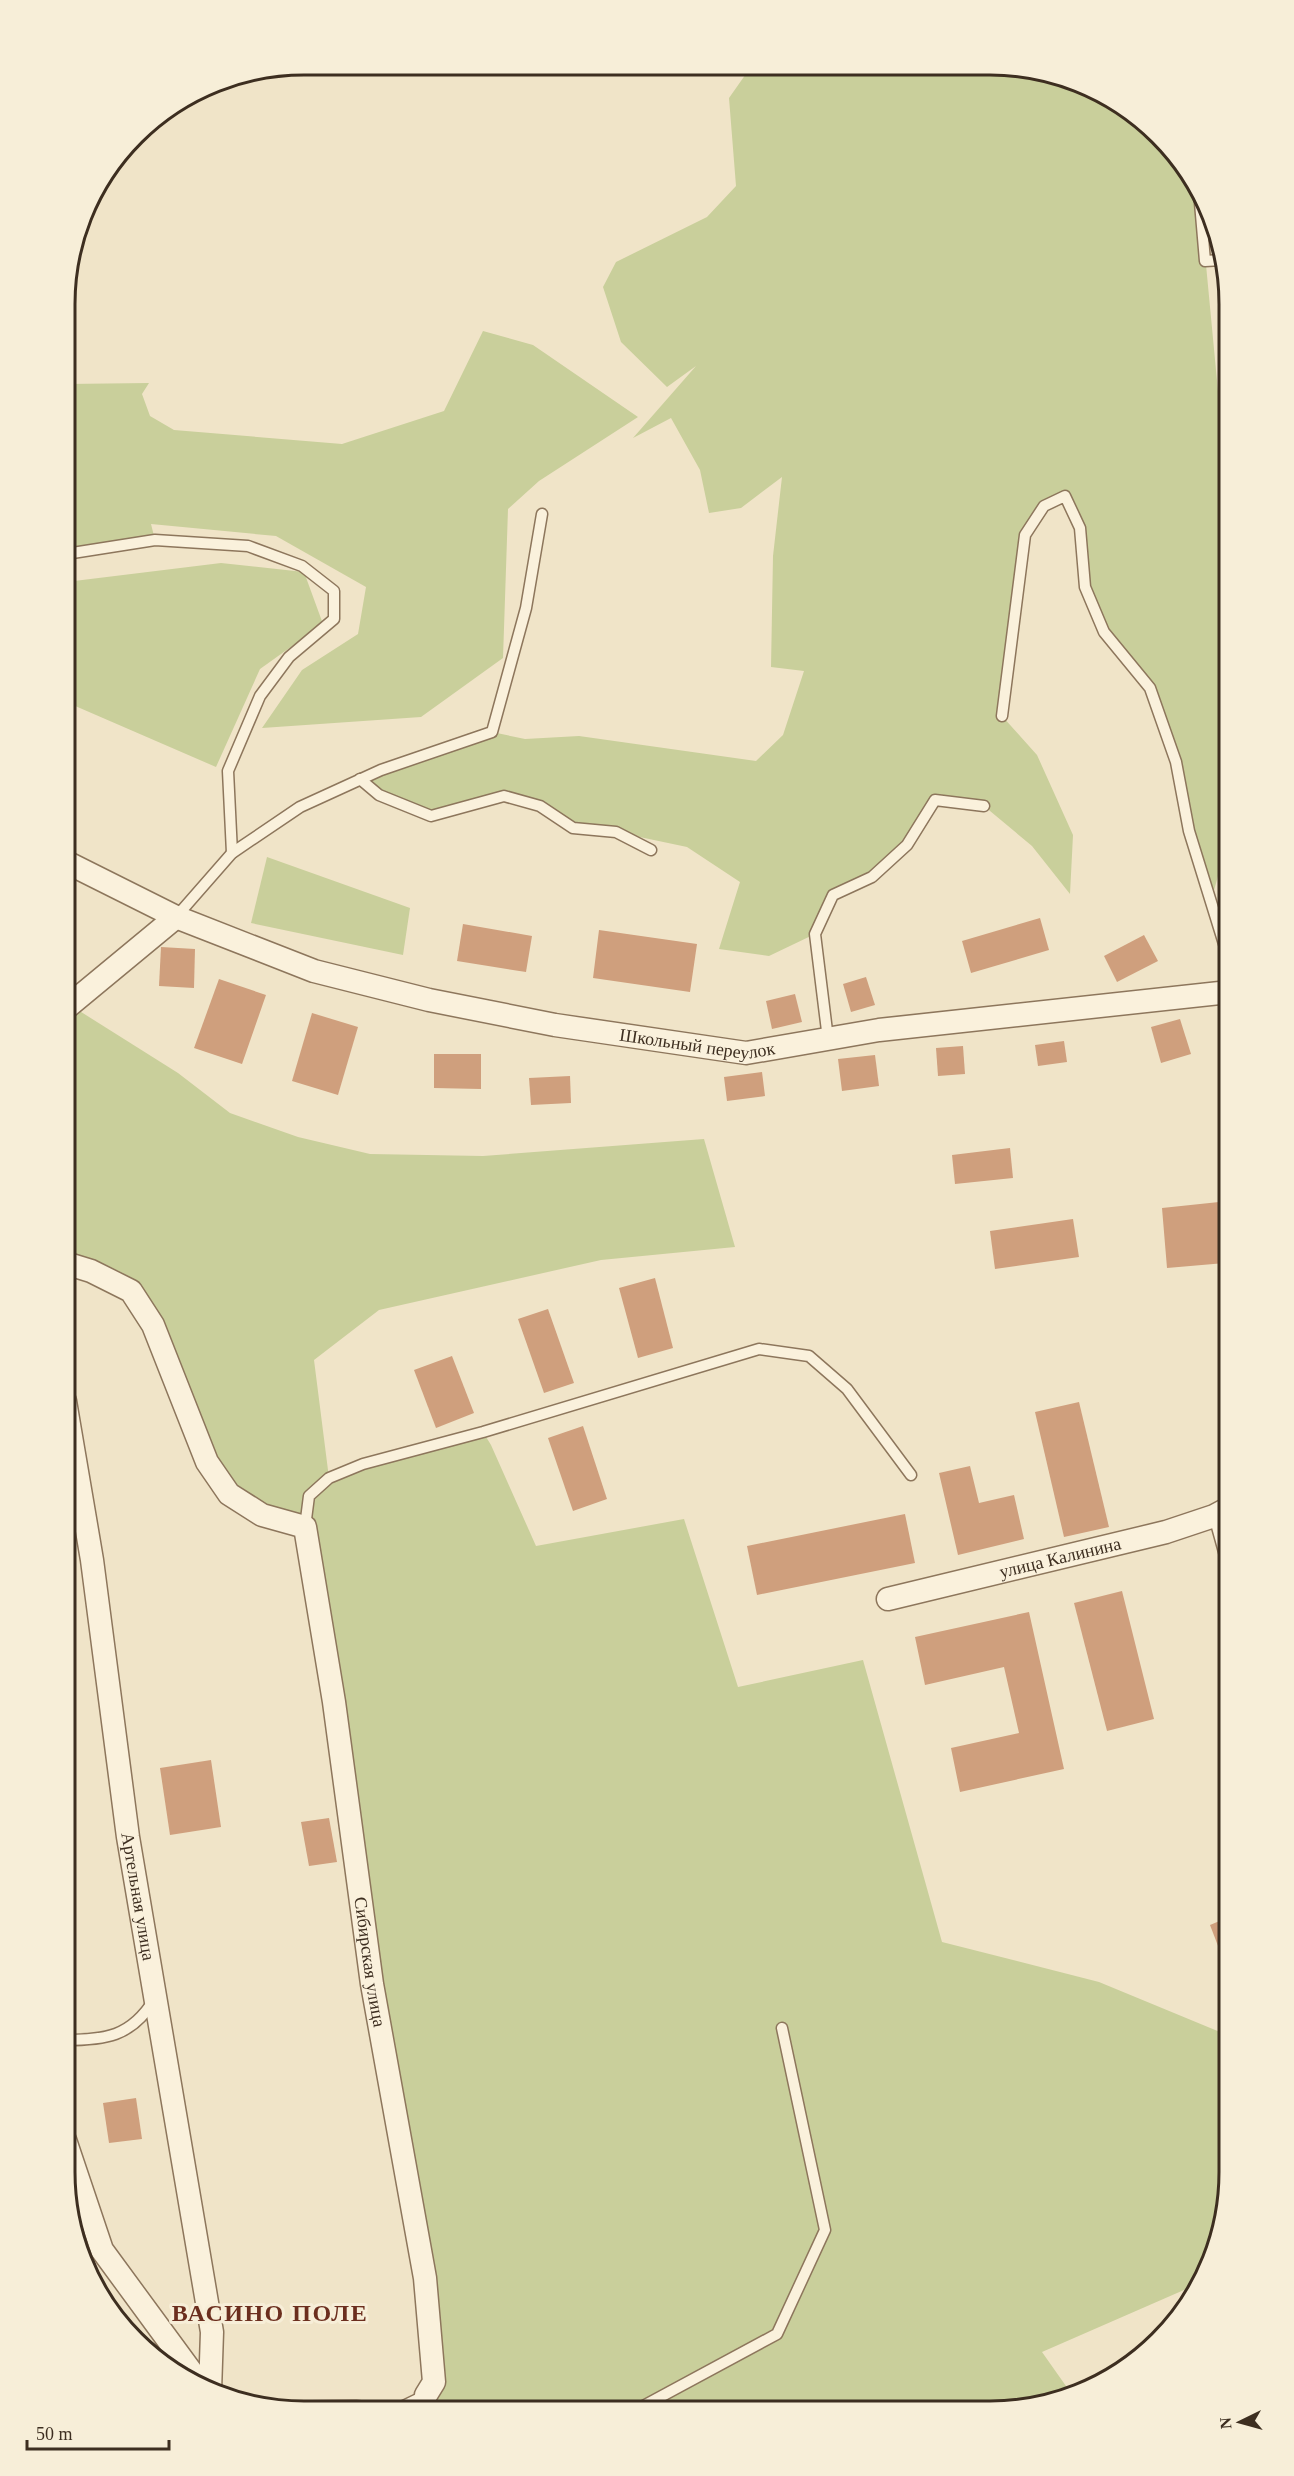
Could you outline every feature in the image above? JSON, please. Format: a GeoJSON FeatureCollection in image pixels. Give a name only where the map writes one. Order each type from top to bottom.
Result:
{"type":"FeatureCollection","features":[{"type":"Feature","properties":{"kind":"street","name":"Школьный переулок"},"geometry":{"type":"LineString","coordinates":[[75,866],[176,917],[314,970],[429,1000],[555,1025],[746,1053],[879,1030],[1219,993]]}},
{"type":"Feature","properties":{"kind":"street"},"geometry":{"type":"LineString","coordinates":[[75,1001],[176,917]]}},
{"type":"Feature","properties":{"kind":"street"},"geometry":{"type":"LineString","coordinates":[[75,1266],[91,1271],[131,1291],[153,1324],[192,1417],[207,1462],[229,1494],[262,1515],[305,1527]]}},
{"type":"Feature","properties":{"kind":"street","name":"Артельная улица"},"geometry":{"type":"LineString","coordinates":[[75,1460],[92,1560],[128,1837],[212,2332],[210,2381]]}},
{"type":"Feature","properties":{"kind":"street","name":"улица Калинина"},"geometry":{"type":"LineString","coordinates":[[888,1599],[1166,1532],[1219,1513]]}},
{"type":"Feature","properties":{"kind":"street","name":"Сибирская улица"},"geometry":{"type":"LineString","coordinates":[[305,1527],[334,1702],[372,1983],[425,2278],[434,2382],[426,2396]]}},
{"type":"Feature","properties":{"kind":"street"},"geometry":{"type":"LineString","coordinates":[[75,2172],[102,2250],[191,2371]]}},
{"type":"Feature","properties":{"kind":"lane"},"geometry":{"type":"LineString","coordinates":[[1201,214],[1205,261],[1215,260]]}},
{"type":"Feature","properties":{"kind":"lane"},"geometry":{"type":"LineString","coordinates":[[1002,716],[1025,535],[1044,506],[1065,496],[1080,528],[1085,587],[1104,632],[1150,688],[1176,762],[1189,831],[1219,928]]}},
{"type":"Feature","properties":{"kind":"lane"},"geometry":{"type":"LineString","coordinates":[[176,917],[232,853],[300,807],[360,779],[492,732],[526,608],[542,514]]}},
{"type":"Feature","properties":{"kind":"lane"},"geometry":{"type":"LineString","coordinates":[[75,553],[155,540],[248,546],[302,566],[334,591],[334,619],[289,657],[260,696],[228,771],[232,853]]}},
{"type":"Feature","properties":{"kind":"lane"},"geometry":{"type":"LineString","coordinates":[[360,779],[379,795],[431,816],[504,796],[540,806],[573,828],[616,832],[651,850]]}},
{"type":"Feature","properties":{"kind":"lane"},"geometry":{"type":"LineString","coordinates":[[828,1039],[815,934],[833,895],[872,877],[907,846],[935,800],[984,806]]}},
{"type":"Feature","properties":{"kind":"lane"},"geometry":{"type":"LineString","coordinates":[[305,1527],[309,1496],[329,1478],[363,1464],[483,1432],[759,1349],[809,1356],[847,1389],[911,1475]]}},
{"type":"Feature","properties":{"kind":"lane"},"geometry":{"type":"LineString","coordinates":[[75,2040],[96,2040],[123,2032],[143,2018],[154,2000]]}},
{"type":"Feature","properties":{"kind":"lane"},"geometry":{"type":"LineString","coordinates":[[653,2401],[777,2334],[825,2229],[782,2028]]}},
{"type":"Feature","properties":{"kind":"lane"},"geometry":{"type":"LineString","coordinates":[[415,2401],[426,2396]]}},
{"type":"Feature","properties":{"kind":"green space"},"geometry":{"type":"Polygon","coordinates":[[[745,75],[1005,75],[1035,79],[1078,92],[1129,122],[1162,153],[1188,189],[1201,215],[1219,402],[1219,873],[1211,901],[1175,762],[1150,688],[1104,632],[1085,587],[1080,528],[1065,496],[1044,506],[1025,535],[1002,716],[1037,755],[1073,835],[1070,894],[1032,846],[984,806],[935,800],[907,845],[872,877],[833,895],[815,934],[769,956],[719,949],[740,882],[687,847],[616,832],[573,828],[540,806],[504,796],[431,816],[360,779],[492,732],[525,739],[579,736],[756,761],[783,735],[804,671],[771,667],[773,556],[782,477],[741,508],[709,513],[700,470],[671,418],[633,438],[696,366],[667,387],[621,342],[603,287],[616,262],[707,217],[736,186],[729,98],[745,75]]]}},
{"type":"Feature","properties":{"kind":"green space"},"geometry":{"type":"Polygon","coordinates":[[[483,331],[533,345],[638,417],[539,481],[508,509],[503,658],[421,717],[262,728],[302,670],[358,634],[366,587],[276,536],[151,524],[155,540],[75,553],[75,384],[149,383],[142,394],[150,416],[174,430],[342,444],[444,411],[483,331]]]}},
{"type":"Feature","properties":{"kind":"green space"},"geometry":{"type":"Polygon","coordinates":[[[221,563],[304,572],[323,624],[260,669],[216,767],[75,706],[75,581],[221,563]]]}},
{"type":"Feature","properties":{"kind":"green space"},"geometry":{"type":"Polygon","coordinates":[[[267,857],[410,908],[403,955],[251,923],[267,857]]]}},
{"type":"Feature","properties":{"kind":"green space"},"geometry":{"type":"Polygon","coordinates":[[[75,1008],[178,1073],[230,1113],[298,1137],[370,1154],[483,1156],[704,1139],[735,1247],[601,1260],[379,1310],[314,1360],[329,1478],[483,1432],[536,1546],[684,1519],[738,1687],[863,1660],[942,1942],[1099,1982],[1219,2032],[1219,2187],[1215,2217],[1207,2246],[1187,2289],[1042,2352],[1067,2388],[1035,2397],[1005,2401],[438,2401],[305,1527],[229,1494],[131,1291],[75,1267],[75,1008]]]}},
{"type":"Feature","properties":{"kind":"building"},"geometry":{"type":"Polygon","coordinates":[[[1040,918],[1049,950],[971,973],[962,941],[1040,918]]]}},
{"type":"Feature","properties":{"kind":"building"},"geometry":{"type":"Polygon","coordinates":[[[463,924],[532,936],[526,972],[457,961],[463,924]]]}},
{"type":"Feature","properties":{"kind":"building"},"geometry":{"type":"Polygon","coordinates":[[[599,930],[697,944],[690,992],[593,978],[599,930]]]}},
{"type":"Feature","properties":{"kind":"building"},"geometry":{"type":"Polygon","coordinates":[[[1144,935],[1158,961],[1117,982],[1104,956],[1144,935]]]}},
{"type":"Feature","properties":{"kind":"building"},"geometry":{"type":"Polygon","coordinates":[[[161,947],[195,949],[194,988],[159,986],[161,947]]]}},
{"type":"Feature","properties":{"kind":"building"},"geometry":{"type":"Polygon","coordinates":[[[866,977],[875,1005],[851,1012],[843,984],[866,977]]]}},
{"type":"Feature","properties":{"kind":"building"},"geometry":{"type":"Polygon","coordinates":[[[219,979],[266,995],[242,1064],[194,1048],[219,979]]]}},
{"type":"Feature","properties":{"kind":"building"},"geometry":{"type":"Polygon","coordinates":[[[795,994],[802,1022],[772,1029],[766,1001],[795,994]]]}},
{"type":"Feature","properties":{"kind":"building"},"geometry":{"type":"Polygon","coordinates":[[[312,1013],[358,1027],[338,1095],[292,1081],[312,1013]]]}},
{"type":"Feature","properties":{"kind":"building"},"geometry":{"type":"Polygon","coordinates":[[[1180,1019],[1191,1054],[1161,1063],[1151,1027],[1180,1019]]]}},
{"type":"Feature","properties":{"kind":"building"},"geometry":{"type":"Polygon","coordinates":[[[1064,1041],[1067,1062],[1038,1066],[1035,1045],[1064,1041]]]}},
{"type":"Feature","properties":{"kind":"building"},"geometry":{"type":"Polygon","coordinates":[[[963,1046],[965,1074],[938,1076],[936,1048],[963,1046]]]}},
{"type":"Feature","properties":{"kind":"building"},"geometry":{"type":"Polygon","coordinates":[[[434,1054],[481,1054],[481,1089],[434,1088],[434,1054]]]}},
{"type":"Feature","properties":{"kind":"building"},"geometry":{"type":"Polygon","coordinates":[[[875,1055],[879,1086],[842,1091],[838,1059],[875,1055]]]}},
{"type":"Feature","properties":{"kind":"building"},"geometry":{"type":"Polygon","coordinates":[[[762,1072],[765,1096],[727,1101],[724,1077],[762,1072]]]}},
{"type":"Feature","properties":{"kind":"building"},"geometry":{"type":"Polygon","coordinates":[[[570,1076],[571,1103],[531,1105],[529,1078],[570,1076]]]}},
{"type":"Feature","properties":{"kind":"building"},"geometry":{"type":"Polygon","coordinates":[[[1010,1148],[1013,1178],[955,1184],[952,1155],[1010,1148]]]}},
{"type":"Feature","properties":{"kind":"building"},"geometry":{"type":"Polygon","coordinates":[[[1219,1202],[1219,1264],[1167,1268],[1162,1208],[1219,1202]]]}},
{"type":"Feature","properties":{"kind":"building"},"geometry":{"type":"Polygon","coordinates":[[[1073,1219],[1079,1257],[995,1269],[990,1231],[1073,1219]]]}},
{"type":"Feature","properties":{"kind":"building"},"geometry":{"type":"Polygon","coordinates":[[[655,1278],[673,1348],[638,1358],[619,1288],[655,1278]]]}},
{"type":"Feature","properties":{"kind":"building"},"geometry":{"type":"Polygon","coordinates":[[[548,1309],[574,1383],[544,1393],[518,1319],[548,1309]]]}},
{"type":"Feature","properties":{"kind":"building"},"geometry":{"type":"Polygon","coordinates":[[[452,1356],[474,1413],[436,1428],[414,1370],[452,1356]]]}},
{"type":"Feature","properties":{"kind":"building"},"geometry":{"type":"Polygon","coordinates":[[[1079,1402],[1109,1527],[1064,1537],[1035,1412],[1079,1402]]]}},
{"type":"Feature","properties":{"kind":"building"},"geometry":{"type":"Polygon","coordinates":[[[583,1426],[607,1499],[573,1511],[548,1438],[583,1426]]]}},
{"type":"Feature","properties":{"kind":"building"},"geometry":{"type":"Polygon","coordinates":[[[970,1466],[979,1503],[1014,1495],[1024,1539],[958,1555],[939,1473],[970,1466]]]}},
{"type":"Feature","properties":{"kind":"building"},"geometry":{"type":"Polygon","coordinates":[[[905,1514],[915,1563],[757,1595],[747,1546],[905,1514]]]}},
{"type":"Feature","properties":{"kind":"building"},"geometry":{"type":"Polygon","coordinates":[[[1122,1591],[1154,1719],[1107,1731],[1074,1603],[1122,1591]]]}},
{"type":"Feature","properties":{"kind":"building"},"geometry":{"type":"Polygon","coordinates":[[[1029,1612],[1064,1769],[960,1792],[951,1748],[1019,1733],[1004,1667],[925,1685],[915,1637],[1029,1612]]]}},
{"type":"Feature","properties":{"kind":"building"},"geometry":{"type":"Polygon","coordinates":[[[211,1760],[221,1827],[170,1835],[160,1768],[211,1760]]]}},
{"type":"Feature","properties":{"kind":"building"},"geometry":{"type":"Polygon","coordinates":[[[329,1818],[337,1862],[309,1866],[301,1822],[329,1818]]]}},
{"type":"Feature","properties":{"kind":"building"},"geometry":{"type":"Polygon","coordinates":[[[1219,1921],[1219,1948],[1210,1925],[1219,1921]]]}},
{"type":"Feature","properties":{"kind":"building"},"geometry":{"type":"Polygon","coordinates":[[[136,2098],[142,2139],[109,2143],[103,2103],[136,2098]]]}},
{"type":"Feature","properties":{"kind":"district","name":"ВАСИНО ПОЛЕ"},"geometry":{"type":"Point","coordinates":[270,2313]}}]}
